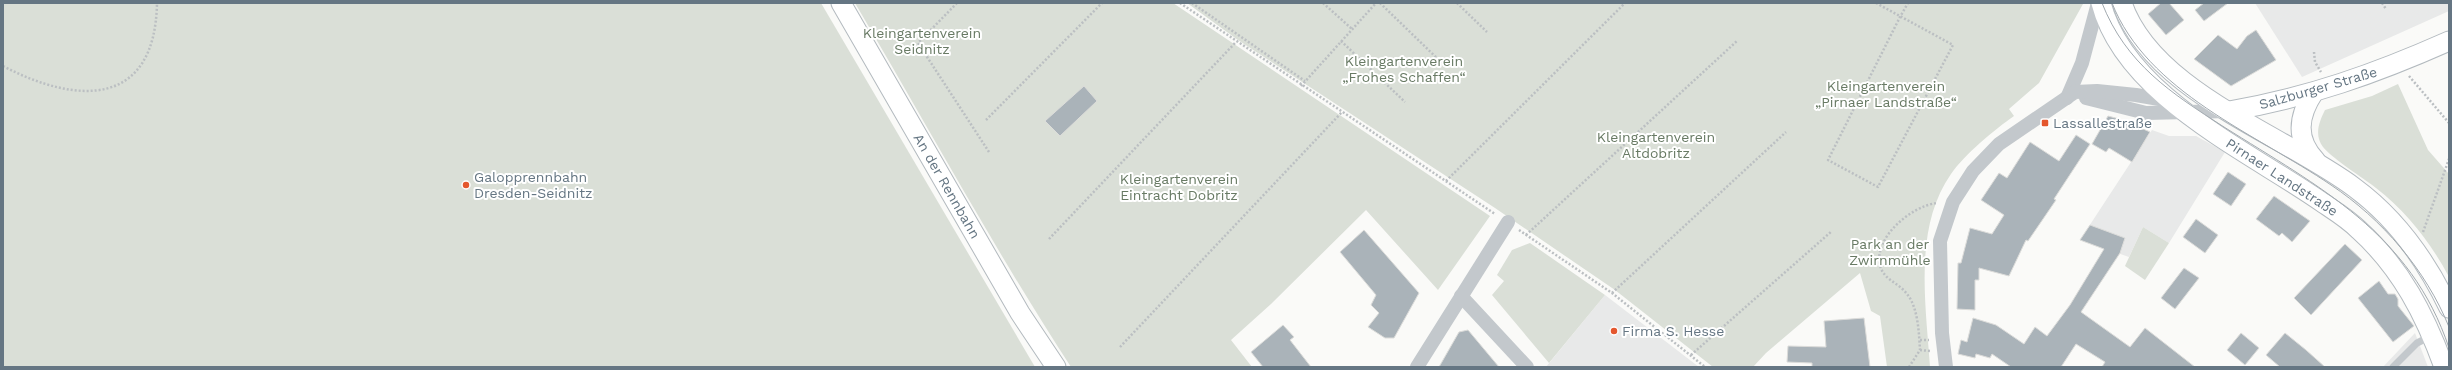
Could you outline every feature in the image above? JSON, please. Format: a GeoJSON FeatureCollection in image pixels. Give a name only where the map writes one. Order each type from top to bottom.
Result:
{"type":"FeatureCollection","features":[{"type":"Feature","properties":{"kind":"street","name":"An der Rennbahn"},"geometry":{"type":"LineString","coordinates":[[841,3],[1020,313],[1056,367]]}},
{"type":"Feature","properties":{"kind":"street"},"geometry":{"type":"LineString","coordinates":[[1946,367],[1941,326],[1940,241],[1953,202],[1973,171],[1999,144],[2067,98],[2082,63],[2098,3]]}},
{"type":"Feature","properties":{"kind":"street","name":"Pirnaer Landstraße"},"geometry":{"type":"LineString","coordinates":[[2101,3],[2108,27],[2124,53],[2150,83],[2183,112],[2283,176],[2360,230],[2386,258],[2408,287],[2432,336],[2444,367]]}},
{"type":"Feature","properties":{"kind":"street","name":"Pirnaer Landstraße"},"geometry":{"type":"LineString","coordinates":[[2122,3],[2129,20],[2144,42],[2162,63],[2195,89],[2229,111],[2285,146],[2317,161],[2356,188],[2381,210],[2400,230],[2429,270],[2449,308]]}},
{"type":"Feature","properties":{"kind":"street","name":"Salzburger Straße"},"geometry":{"type":"LineString","coordinates":[[2229,111],[2314,92],[2398,63],[2449,41]]}},
{"type":"Feature","properties":{"kind":"street"},"geometry":{"type":"LineString","coordinates":[[2314,92],[2303,112],[2300,131],[2304,146],[2317,161]]}},
{"type":"Feature","properties":{"kind":"street"},"geometry":{"type":"LineString","coordinates":[[2067,98],[2088,98],[2146,113],[2229,111]]}},
{"type":"Feature","properties":{"kind":"street"},"geometry":{"type":"LineString","coordinates":[[2215,133],[2229,111]]}},
{"type":"Feature","properties":{"kind":"street"},"geometry":{"type":"LineString","coordinates":[[1417,367],[1508,222]]}},
{"type":"Feature","properties":{"kind":"street"},"geometry":{"type":"LineString","coordinates":[[1461,296],[1527,367]]}},
{"type":"Feature","properties":{"kind":"lane"},"geometry":{"type":"LineString","coordinates":[[2393,367],[2416,343],[2432,336]]}},
{"type":"Feature","properties":{"kind":"path"},"geometry":{"type":"LineString","coordinates":[[3,66],[47,85],[75,92],[100,91],[121,85],[139,69],[151,47],[157,3]]}},
{"type":"Feature","properties":{"kind":"path"},"geometry":{"type":"LineString","coordinates":[[957,3],[918,43],[989,152]]}},
{"type":"Feature","properties":{"kind":"path"},"geometry":{"type":"LineString","coordinates":[[986,120],[1102,3]]}},
{"type":"Feature","properties":{"kind":"path"},"geometry":{"type":"LineString","coordinates":[[1180,3],[1301,86],[1508,222],[1612,293],[1705,367]]}},
{"type":"Feature","properties":{"kind":"path"},"geometry":{"type":"LineString","coordinates":[[1192,3],[1305,81]]}},
{"type":"Feature","properties":{"kind":"path"},"geometry":{"type":"LineString","coordinates":[[1323,3],[1352,29]]}},
{"type":"Feature","properties":{"kind":"path"},"geometry":{"type":"LineString","coordinates":[[1301,86],[1376,3]]}},
{"type":"Feature","properties":{"kind":"path"},"geometry":{"type":"LineString","coordinates":[[1380,3],[1442,63]]}},
{"type":"Feature","properties":{"kind":"path"},"geometry":{"type":"LineString","coordinates":[[1457,3],[1487,32]]}},
{"type":"Feature","properties":{"kind":"path"},"geometry":{"type":"LineString","coordinates":[[1446,181],[1625,3]]}},
{"type":"Feature","properties":{"kind":"path"},"geometry":{"type":"LineString","coordinates":[[1876,3],[1900,17],[1954,45],[1878,187],[1828,160],[1900,17],[1908,3]]}},
{"type":"Feature","properties":{"kind":"path"},"geometry":{"type":"LineString","coordinates":[[2382,3],[2386,9]]}},
{"type":"Feature","properties":{"kind":"path"},"geometry":{"type":"LineString","coordinates":[[1341,41],[1405,102]]}},
{"type":"Feature","properties":{"kind":"path"},"geometry":{"type":"LineString","coordinates":[[1526,235],[1737,41]]}},
{"type":"Feature","properties":{"kind":"path"},"geometry":{"type":"LineString","coordinates":[[1049,239],[1236,42]]}},
{"type":"Feature","properties":{"kind":"path"},"geometry":{"type":"LineString","coordinates":[[2314,52],[2315,62],[2322,74]]}},
{"type":"Feature","properties":{"kind":"path"},"geometry":{"type":"LineString","coordinates":[[2398,63],[2449,123]]}},
{"type":"Feature","properties":{"kind":"path"},"geometry":{"type":"LineString","coordinates":[[1120,347],[1342,112]]}},
{"type":"Feature","properties":{"kind":"path"},"geometry":{"type":"LineString","coordinates":[[1612,293],[1786,132]]}},
{"type":"Feature","properties":{"kind":"path"},"geometry":{"type":"LineString","coordinates":[[2421,235],[2449,165],[2449,159]]}},
{"type":"Feature","properties":{"kind":"path"},"geometry":{"type":"LineString","coordinates":[[1909,367],[1920,350],[1920,340],[1914,311],[1908,295],[1884,275],[1880,264],[1880,254],[1891,231],[1904,216],[1927,204],[1941,203]]}},
{"type":"Feature","properties":{"kind":"path"},"geometry":{"type":"LineString","coordinates":[[1690,355],[1832,231]]}},
{"type":"Feature","properties":{"kind":"path"},"geometry":{"type":"LineString","coordinates":[[1920,340],[1931,340]]}},
{"type":"Feature","properties":{"kind":"path"},"geometry":{"type":"LineString","coordinates":[[1920,350],[1932,351]]}},
{"type":"Feature","properties":{"kind":"shaded area"},"geometry":{"type":"Polygon","coordinates":[[[2255,3],[2449,3],[2449,11],[2302,77],[2255,3]]]}},
{"type":"Feature","properties":{"kind":"shaded area"},"geometry":{"type":"Polygon","coordinates":[[[2152,130],[2169,136],[2196,136],[2225,152],[2169,243],[2143,227],[2129,257],[2080,240],[2152,130]]]}},
{"type":"Feature","properties":{"kind":"shaded area","name":"Firma S. Hesse"},"geometry":{"type":"Polygon","coordinates":[[[1605,295],[1699,367],[1546,367],[1605,295]]]}},
{"type":"Feature","properties":{"kind":"shaded area"},"geometry":{"type":"Polygon","coordinates":[[[2415,333],[2428,367],[2383,367],[2415,333]]]}},
{"type":"Feature","properties":{"kind":"green space","name":"Galopprennbahn Dresden-Seidnitz"},"geometry":{"type":"Polygon","coordinates":[[[3,3],[821,3],[1035,367],[3,367],[3,3]]]}},
{"type":"Feature","properties":{"kind":"green space","name":"Kleingartenverein Eintracht Dobritz"},"geometry":{"type":"Polygon","coordinates":[[[855,3],[1173,3],[1490,216],[1438,290],[1366,210],[1271,304],[1231,340],[1252,367],[1071,367],[1015,278],[855,3]]]}},
{"type":"Feature","properties":{"kind":"green space"},"geometry":{"type":"Polygon","coordinates":[[[1187,3],[2083,4],[2039,83],[2009,109],[2014,116],[1964,158],[1951,174],[1939,195],[1931,218],[1925,268],[1926,318],[1930,367],[1887,367],[1880,316],[1871,311],[1860,273],[1766,353],[1753,367],[1713,367],[1615,290],[1495,208],[1238,40],[1187,3]]]}},
{"type":"Feature","properties":{"kind":"green space"},"geometry":{"type":"Polygon","coordinates":[[[2398,84],[2428,150],[2449,174],[2449,277],[2426,240],[2398,207],[2376,188],[2341,163],[2323,147],[2320,142],[2318,128],[2325,110],[2372,96],[2398,84]]]}},
{"type":"Feature","properties":{"kind":"green space"},"geometry":{"type":"Polygon","coordinates":[[[2143,227],[2169,243],[2145,280],[2125,266],[2143,227]]]}},
{"type":"Feature","properties":{"kind":"green space"},"geometry":{"type":"Polygon","coordinates":[[[1530,243],[1605,295],[1549,363],[1492,295],[1504,281],[1497,275],[1512,250],[1530,243]]]}},
{"type":"Feature","properties":{"kind":"building"},"geometry":{"type":"Polygon","coordinates":[[[2161,3],[2169,3],[2184,20],[2166,35],[2148,14],[2161,3]]]}},
{"type":"Feature","properties":{"kind":"building"},"geometry":{"type":"Polygon","coordinates":[[[2204,3],[2228,3],[2204,21],[2195,10],[2204,3]]]}},
{"type":"Feature","properties":{"kind":"building"},"geometry":{"type":"Polygon","coordinates":[[[2256,30],[2276,60],[2231,86],[2194,59],[2218,35],[2237,49],[2247,36],[2256,30]]]}},
{"type":"Feature","properties":{"kind":"building"},"geometry":{"type":"Polygon","coordinates":[[[1084,86],[1097,101],[1060,136],[1045,121],[1084,86]]]}},
{"type":"Feature","properties":{"kind":"building"},"geometry":{"type":"Polygon","coordinates":[[[2108,116],[2123,120],[2150,132],[2132,162],[2109,148],[2106,152],[2092,144],[2108,116]]]}},
{"type":"Feature","properties":{"kind":"building"},"geometry":{"type":"Polygon","coordinates":[[[2076,135],[2090,144],[2054,199],[2056,200],[2028,241],[2026,240],[2009,276],[1979,268],[1979,280],[1975,280],[1975,310],[1957,309],[1958,263],[1961,263],[1970,228],[1992,234],[2004,215],[1981,200],[1999,173],[2007,178],[2030,142],[2059,161],[2076,135]]]}},
{"type":"Feature","properties":{"kind":"building"},"geometry":{"type":"Polygon","coordinates":[[[2228,172],[2246,184],[2231,206],[2213,194],[2228,172]]]}},
{"type":"Feature","properties":{"kind":"building"},"geometry":{"type":"Polygon","coordinates":[[[2274,196],[2310,221],[2292,242],[2282,233],[2279,236],[2256,219],[2274,196]]]}},
{"type":"Feature","properties":{"kind":"building"},"geometry":{"type":"Polygon","coordinates":[[[2196,219],[2218,235],[2205,253],[2183,237],[2196,219]]]}},
{"type":"Feature","properties":{"kind":"building"},"geometry":{"type":"Polygon","coordinates":[[[2090,225],[2125,238],[2120,253],[2081,312],[2130,347],[2145,328],[2195,367],[2102,367],[2105,362],[2076,344],[2061,367],[2011,367],[1992,354],[1990,358],[1976,354],[1975,358],[1958,354],[1961,340],[1967,342],[1973,318],[1996,325],[2024,344],[2035,327],[2047,336],[2070,305],[2104,249],[2080,240],[2090,225]]]}},
{"type":"Feature","properties":{"kind":"building"},"geometry":{"type":"Polygon","coordinates":[[[1364,230],[1419,293],[1394,338],[1385,338],[1368,327],[1379,313],[1371,305],[1376,295],[1340,252],[1364,230]]]}},
{"type":"Feature","properties":{"kind":"building"},"geometry":{"type":"Polygon","coordinates":[[[2345,244],[2362,260],[2311,315],[2294,298],[2345,244]]]}},
{"type":"Feature","properties":{"kind":"building"},"geometry":{"type":"Polygon","coordinates":[[[2184,268],[2199,278],[2175,309],[2161,298],[2184,268]]]}},
{"type":"Feature","properties":{"kind":"building"},"geometry":{"type":"Polygon","coordinates":[[[2379,281],[2388,294],[2395,294],[2398,299],[2398,306],[2414,326],[2393,342],[2358,298],[2379,281]]]}},
{"type":"Feature","properties":{"kind":"building"},"geometry":{"type":"Polygon","coordinates":[[[1864,318],[1870,367],[1812,367],[1812,363],[1787,362],[1788,346],[1826,347],[1824,321],[1864,318]]]}},
{"type":"Feature","properties":{"kind":"building"},"geometry":{"type":"Polygon","coordinates":[[[1283,325],[1294,337],[1290,340],[1311,367],[1263,367],[1251,352],[1283,325]]]}},
{"type":"Feature","properties":{"kind":"building"},"geometry":{"type":"Polygon","coordinates":[[[1468,330],[1499,367],[1439,367],[1459,332],[1468,330]]]}},
{"type":"Feature","properties":{"kind":"building"},"geometry":{"type":"Polygon","coordinates":[[[2241,333],[2259,348],[2245,365],[2227,350],[2241,333]]]}},
{"type":"Feature","properties":{"kind":"building"},"geometry":{"type":"Polygon","coordinates":[[[2285,333],[2325,367],[2280,367],[2266,355],[2285,333]]]}},
{"type":"Feature","properties":{"kind":"tram line"},"geometry":{"type":"LineString","coordinates":[[2102,3],[2112,24],[2137,60],[2168,89],[2327,193],[2358,217],[2386,243],[2411,273],[2432,308],[2449,348]]}},
{"type":"Feature","properties":{"kind":"tram line"},"geometry":{"type":"LineString","coordinates":[[2112,3],[2128,34],[2150,62],[2177,86],[2206,108],[2331,185],[2350,199],[2385,230],[2415,266],[2428,286],[2449,327]]}},
{"type":"Feature","properties":{"kind":"place","name":"Lassallestraße"},"geometry":{"type":"Point","coordinates":[2045,123]}},
{"type":"Feature","properties":{"kind":"place","name":"Galopprennbahn Dresden-Seidnitz"},"geometry":{"type":"Point","coordinates":[466,185]}},
{"type":"Feature","properties":{"kind":"place","name":"Firma S. Hesse"},"geometry":{"type":"Point","coordinates":[1614,331]}},
{"type":"Feature","properties":{"kind":"park label","name":"Kleingartenverein Seidnitz"},"geometry":{"type":"Point","coordinates":[922,42]}},
{"type":"Feature","properties":{"kind":"park label","name":"Kleingartenverein „Frohes Schaffen“"},"geometry":{"type":"Point","coordinates":[1404,70]}},
{"type":"Feature","properties":{"kind":"park label","name":"Kleingartenverein „Pirnaer Landstraße“"},"geometry":{"type":"Point","coordinates":[1886,94]}},
{"type":"Feature","properties":{"kind":"park label","name":"Kleingartenverein Altdobritz"},"geometry":{"type":"Point","coordinates":[1656,146]}},
{"type":"Feature","properties":{"kind":"park label","name":"Park an der Zwirnmühle"},"geometry":{"type":"Point","coordinates":[1890,252]}}]}
